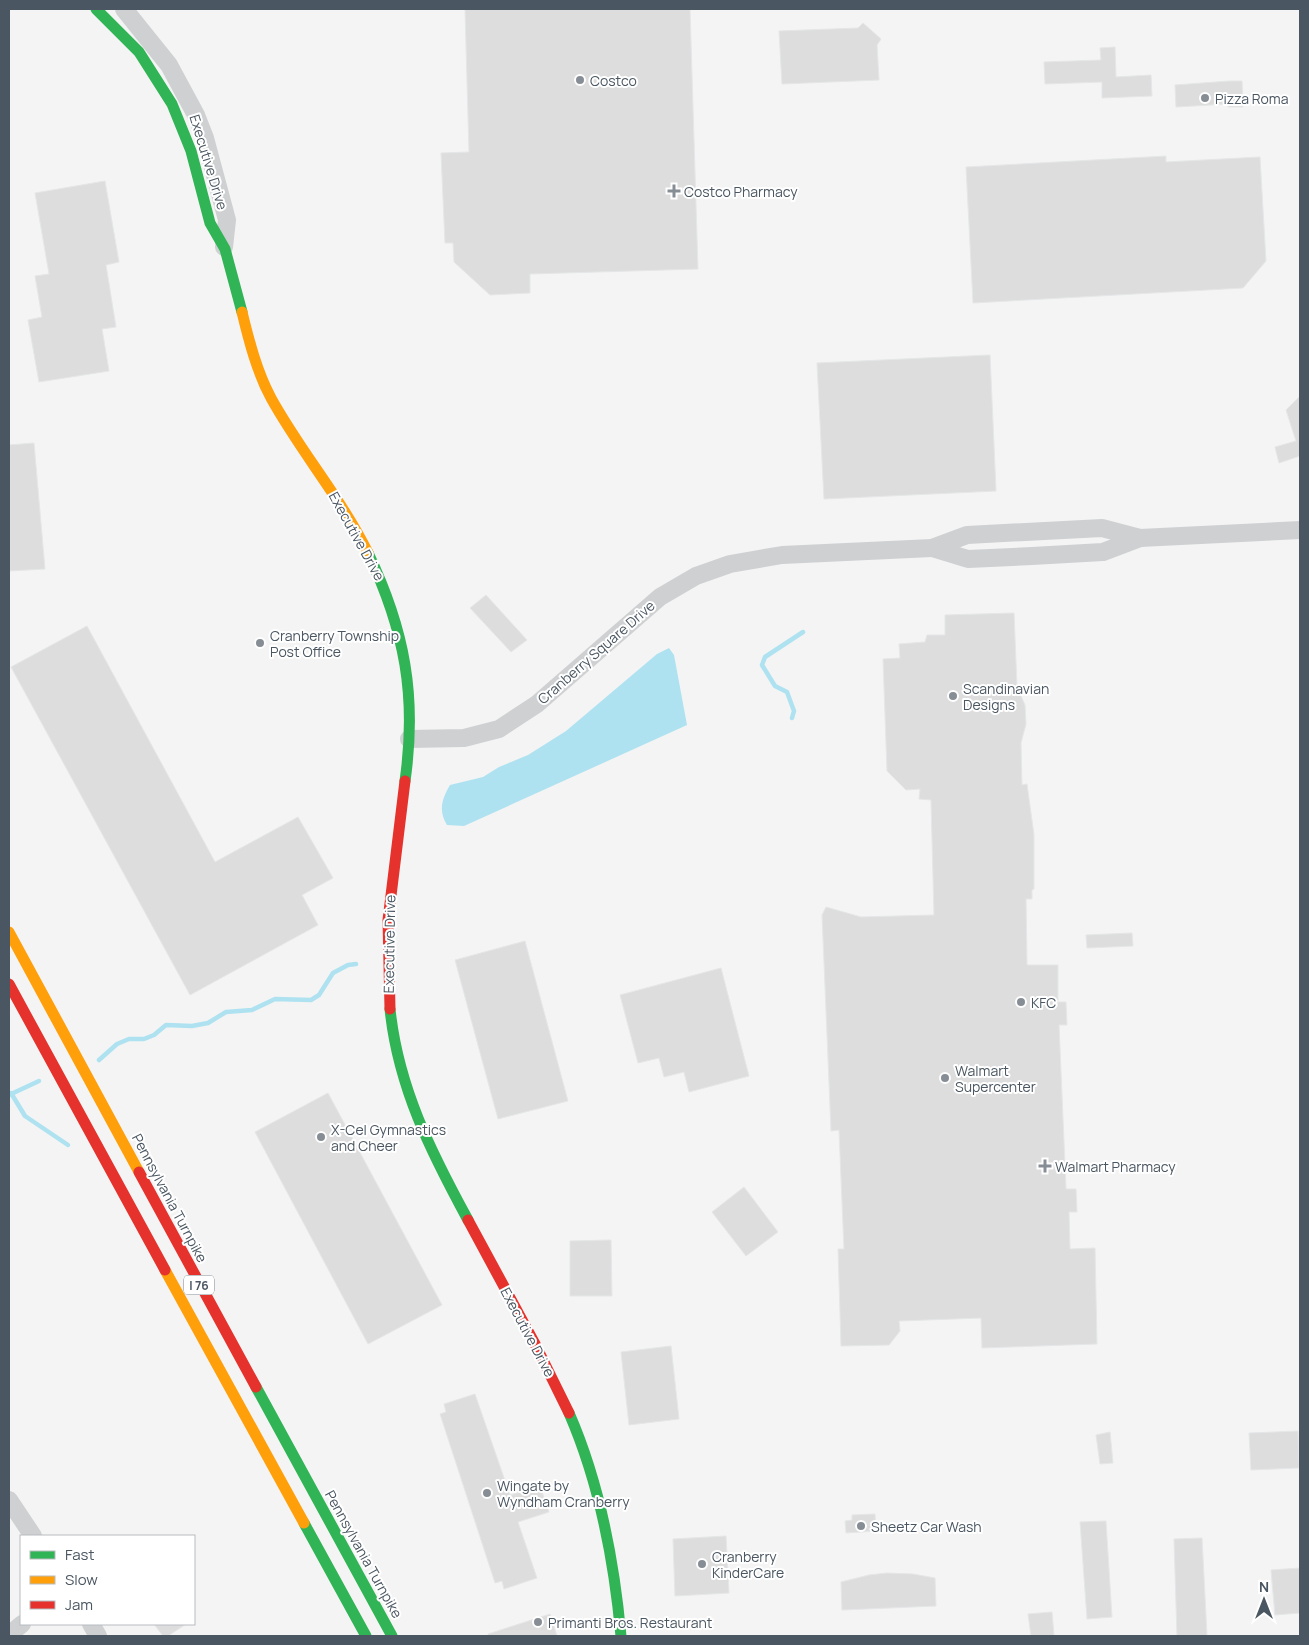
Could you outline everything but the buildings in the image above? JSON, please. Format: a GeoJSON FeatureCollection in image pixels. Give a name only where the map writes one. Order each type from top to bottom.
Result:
{"type":"FeatureCollection","features":[{"type":"Feature","properties":{"kind":"main road","name":"Executive Drive"},"geometry":{"type":"LineString","coordinates":[[96,9],[136,48],[169,99],[188,142],[210,222],[224,247],[250,349],[263,380],[272,398],[348,516],[390,598],[404,653],[411,708],[386,941],[388,999],[401,1074],[429,1147],[555,1384],[584,1451],[608,1538],[621,1636]]}},
{"type":"Feature","properties":{"kind":"main road","name":"Pennsylvania Turnpike"},"geometry":{"type":"LineString","coordinates":[[9,932],[392,1636]]}},
{"type":"Feature","properties":{"kind":"main road","name":"I 76"},"geometry":{"type":"LineString","coordinates":[[9,984],[366,1636]]}},
{"type":"Feature","properties":{"kind":"street","name":"Executive Drive"},"geometry":{"type":"LineString","coordinates":[[124,9],[149,37],[169,65],[196,115],[205,138],[227,220],[224,247]]}},
{"type":"Feature","properties":{"kind":"street","name":"Cranberry Square Drive"},"geometry":{"type":"LineString","coordinates":[[409,739],[476,737],[510,723],[550,692],[642,610],[678,586],[713,569],[747,560],[782,555],[932,548],[967,535],[1010,532],[1102,528],[1140,538],[1300,530]]}},
{"type":"Feature","properties":{"kind":"street","name":"Cranberry Square Drive"},"geometry":{"type":"LineString","coordinates":[[932,548],[968,559],[1103,552],[1140,538]]}},
{"type":"Feature","properties":{"kind":"street"},"geometry":{"type":"LineString","coordinates":[[9,1500],[32,1535]]}},
{"type":"Feature","properties":{"kind":"street"},"geometry":{"type":"LineString","coordinates":[[9,1635],[21,1625]]}},
{"type":"Feature","properties":{"kind":"street"},"geometry":{"type":"LineString","coordinates":[[91,1625],[98,1636]]}},
{"type":"Feature","properties":{"kind":"water"},"geometry":{"type":"Polygon","coordinates":[[[669,648],[674,655],[687,725],[464,826],[447,825],[444,820],[442,805],[450,785],[483,777],[499,767],[528,755],[566,731],[657,654],[669,648]]]}},
{"type":"Feature","properties":{"kind":"waterway"},"geometry":{"type":"LineString","coordinates":[[792,718],[794,711],[787,692],[775,686],[762,665],[765,657],[803,632]]}},
{"type":"Feature","properties":{"kind":"waterway"},"geometry":{"type":"LineString","coordinates":[[99,1060],[117,1044],[129,1039],[144,1039],[154,1035],[166,1025],[192,1026],[208,1023],[226,1012],[252,1010],[275,999],[311,1000],[319,995],[333,973],[348,965],[356,964]]}},
{"type":"Feature","properties":{"kind":"waterway"},"geometry":{"type":"LineString","coordinates":[[9,1095],[39,1081]]}},
{"type":"Feature","properties":{"kind":"waterway"},"geometry":{"type":"LineString","coordinates":[[11,1093],[25,1116],[68,1145]]}},
{"type":"Feature","properties":{"kind":"traffic: fast"},"geometry":{"type":"LineString","coordinates":[[96,9],[139,52],[172,104],[191,151],[210,223],[225,249],[242,312]]}},
{"type":"Feature","properties":{"kind":"traffic: fast"},"geometry":{"type":"LineString","coordinates":[[368,553],[391,609],[405,664],[409,721],[405,781]]}},
{"type":"Feature","properties":{"kind":"traffic: fast"},"geometry":{"type":"LineString","coordinates":[[390,1009],[394,1038],[408,1092],[429,1144],[468,1220]]}},
{"type":"Feature","properties":{"kind":"traffic: fast"},"geometry":{"type":"LineString","coordinates":[[256,1387],[392,1636]]}},
{"type":"Feature","properties":{"kind":"traffic: fast"},"geometry":{"type":"LineString","coordinates":[[569,1413],[589,1467],[604,1522],[610,1550],[621,1636]]}},
{"type":"Feature","properties":{"kind":"traffic: fast"},"geometry":{"type":"LineString","coordinates":[[304,1523],[366,1636]]}},
{"type":"Feature","properties":{"kind":"traffic: slow"},"geometry":{"type":"LineString","coordinates":[[242,312],[258,367],[271,398],[282,418],[346,513],[368,553]]}},
{"type":"Feature","properties":{"kind":"traffic: slow"},"geometry":{"type":"LineString","coordinates":[[9,932],[139,1172]]}},
{"type":"Feature","properties":{"kind":"traffic: slow"},"geometry":{"type":"LineString","coordinates":[[165,1270],[304,1523]]}},
{"type":"Feature","properties":{"kind":"traffic: jam"},"geometry":{"type":"LineString","coordinates":[[390,1009],[388,920],[405,781]]}},
{"type":"Feature","properties":{"kind":"traffic: jam"},"geometry":{"type":"LineString","coordinates":[[9,984],[165,1270]]}},
{"type":"Feature","properties":{"kind":"traffic: jam"},"geometry":{"type":"LineString","coordinates":[[139,1172],[256,1387]]}},
{"type":"Feature","properties":{"kind":"traffic: jam"},"geometry":{"type":"LineString","coordinates":[[468,1220],[534,1342],[569,1413]]}},
{"type":"Feature","properties":{"kind":"place","name":"Costco"},"geometry":{"type":"Point","coordinates":[580,80]}},
{"type":"Feature","properties":{"kind":"place","name":"Pizza Roma"},"geometry":{"type":"Point","coordinates":[1205,98]}},
{"type":"Feature","properties":{"kind":"place","name":"Costco Pharmacy"},"geometry":{"type":"Point","coordinates":[674,191]}},
{"type":"Feature","properties":{"kind":"place","name":"Cranberry Township Post Office"},"geometry":{"type":"Point","coordinates":[260,643]}},
{"type":"Feature","properties":{"kind":"place","name":"Scandinavian Designs"},"geometry":{"type":"Point","coordinates":[953,696]}},
{"type":"Feature","properties":{"kind":"place","name":"KFC"},"geometry":{"type":"Point","coordinates":[1021,1002]}},
{"type":"Feature","properties":{"kind":"place","name":"Walmart Supercenter"},"geometry":{"type":"Point","coordinates":[945,1078]}},
{"type":"Feature","properties":{"kind":"place","name":"X-Cel Gymnastics and Cheer"},"geometry":{"type":"Point","coordinates":[321,1137]}},
{"type":"Feature","properties":{"kind":"place","name":"Walmart Pharmacy"},"geometry":{"type":"Point","coordinates":[1045,1166]}},
{"type":"Feature","properties":{"kind":"place","name":"Wingate by Wyndham Cranberry"},"geometry":{"type":"Point","coordinates":[487,1493]}},
{"type":"Feature","properties":{"kind":"place","name":"Sheetz Car Wash"},"geometry":{"type":"Point","coordinates":[861,1526]}},
{"type":"Feature","properties":{"kind":"place","name":"Cranberry KinderCare"},"geometry":{"type":"Point","coordinates":[702,1564]}},
{"type":"Feature","properties":{"kind":"place","name":"Primanti Bros. Restaurant"},"geometry":{"type":"Point","coordinates":[538,1622]}}]}
